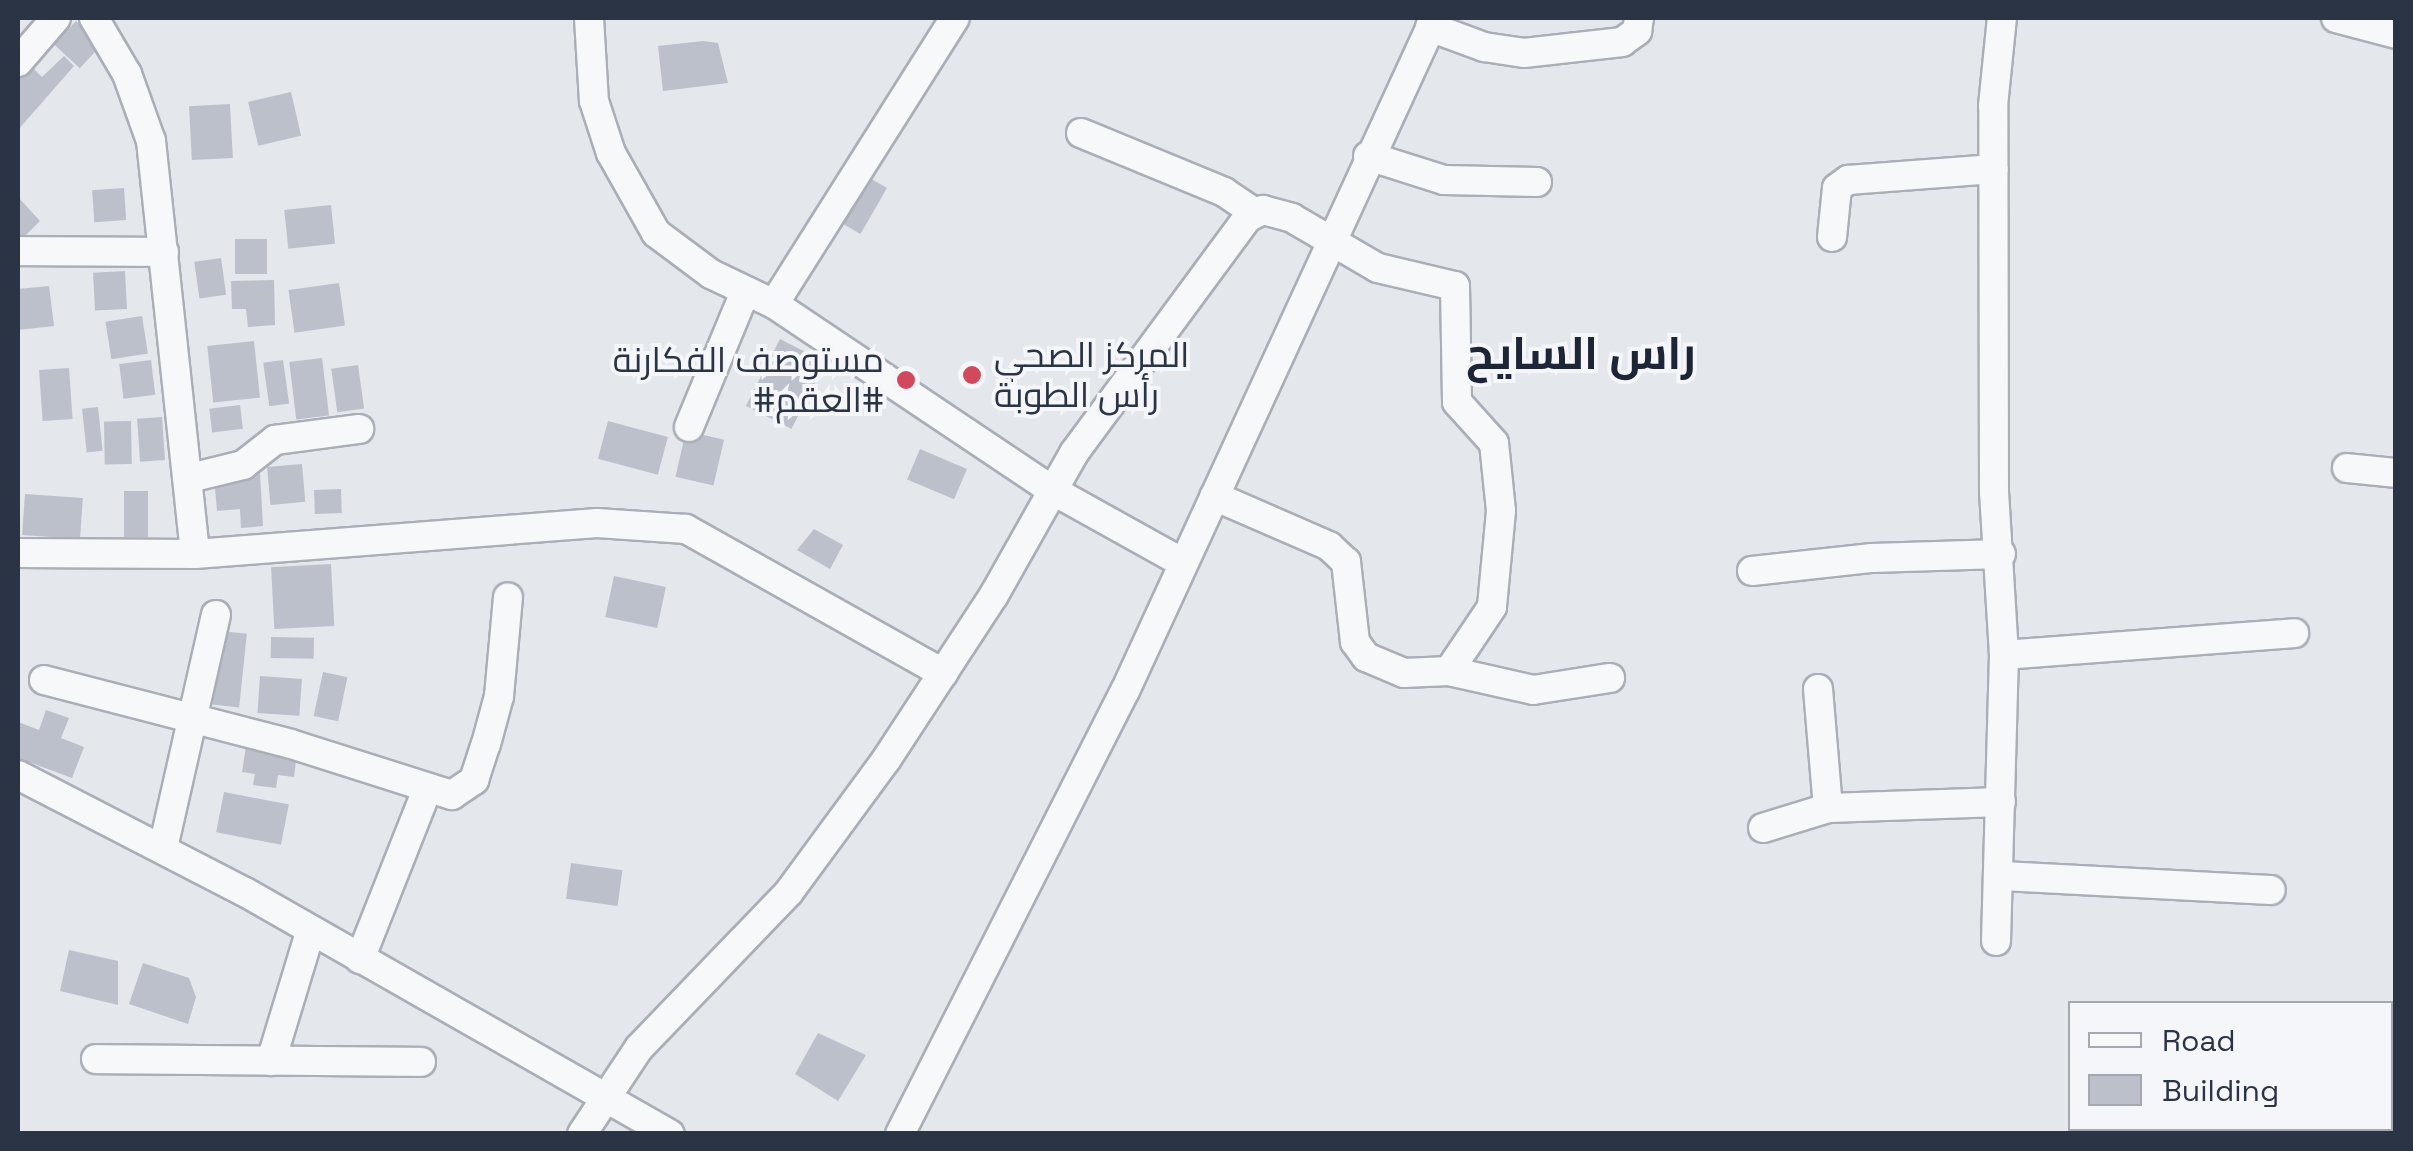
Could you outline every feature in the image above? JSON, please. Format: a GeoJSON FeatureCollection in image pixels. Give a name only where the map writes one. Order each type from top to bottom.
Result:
{"type":"FeatureCollection","features":[{"type":"Feature","properties":{"kind":"street"},"geometry":{"type":"LineString","coordinates":[[18,62],[56,18]]}},
{"type":"Feature","properties":{"kind":"street"},"geometry":{"type":"LineString","coordinates":[[94,18],[140,105],[164,252],[195,554]]}},
{"type":"Feature","properties":{"kind":"street"},"geometry":{"type":"LineString","coordinates":[[589,18],[594,101],[633,198],[656,233],[744,294],[774,304],[1052,490],[1184,563]]}},
{"type":"Feature","properties":{"kind":"street"},"geometry":{"type":"LineString","coordinates":[[774,304],[955,18]]}},
{"type":"Feature","properties":{"kind":"street"},"geometry":{"type":"LineString","coordinates":[[900,1134],[1184,563],[1328,240],[1433,22],[1484,48],[1524,52],[1622,42],[1637,31],[1639,18]]}},
{"type":"Feature","properties":{"kind":"street"},"geometry":{"type":"LineString","coordinates":[[1996,941],[2002,876],[2004,655],[2001,554],[1994,492],[1994,169],[2002,18]]}},
{"type":"Feature","properties":{"kind":"street"},"geometry":{"type":"LineString","coordinates":[[2336,18],[2396,34]]}},
{"type":"Feature","properties":{"kind":"street"},"geometry":{"type":"LineString","coordinates":[[1081,133],[1224,192],[1255,212],[1292,218],[1395,275],[1446,280],[1458,290],[1457,402],[1494,443],[1501,511],[1492,607],[1484,627],[1449,671]]}},
{"type":"Feature","properties":{"kind":"street"},"geometry":{"type":"LineString","coordinates":[[1368,156],[1444,180],[1537,182]]}},
{"type":"Feature","properties":{"kind":"street"},"geometry":{"type":"LineString","coordinates":[[1832,237],[1838,188],[1848,180],[1994,169]]}},
{"type":"Feature","properties":{"kind":"street"},"geometry":{"type":"LineString","coordinates":[[582,1134],[605,1096],[688,990],[789,892],[942,673],[1052,490],[1255,212]]}},
{"type":"Feature","properties":{"kind":"street"},"geometry":{"type":"LineString","coordinates":[[18,251],[164,252]]}},
{"type":"Feature","properties":{"kind":"street"},"geometry":{"type":"LineString","coordinates":[[688,427],[744,294]]}},
{"type":"Feature","properties":{"kind":"street"},"geometry":{"type":"LineString","coordinates":[[190,478],[243,465],[275,440],[359,428]]}},
{"type":"Feature","properties":{"kind":"street"},"geometry":{"type":"LineString","coordinates":[[2347,468],[2396,473]]}},
{"type":"Feature","properties":{"kind":"street"},"geometry":{"type":"LineString","coordinates":[[1214,496],[1329,546],[1346,562],[1356,642],[1366,657],[1404,673],[1449,671],[1533,690],[1610,678]]}},
{"type":"Feature","properties":{"kind":"street"},"geometry":{"type":"LineString","coordinates":[[18,553],[195,554],[532,526],[686,529],[724,544],[942,673]]}},
{"type":"Feature","properties":{"kind":"street"},"geometry":{"type":"LineString","coordinates":[[1752,571],[1872,558],[2001,554]]}},
{"type":"Feature","properties":{"kind":"street"},"geometry":{"type":"LineString","coordinates":[[44,680],[196,719],[427,790],[460,794],[474,780],[498,696],[508,598]]}},
{"type":"Feature","properties":{"kind":"street"},"geometry":{"type":"LineString","coordinates":[[164,848],[196,719],[216,616]]}},
{"type":"Feature","properties":{"kind":"street"},"geometry":{"type":"LineString","coordinates":[[2004,655],[2294,632]]}},
{"type":"Feature","properties":{"kind":"street"},"geometry":{"type":"LineString","coordinates":[[1818,689],[1828,808]]}},
{"type":"Feature","properties":{"kind":"street"},"geometry":{"type":"LineString","coordinates":[[18,775],[164,848],[670,1134]]}},
{"type":"Feature","properties":{"kind":"street"},"geometry":{"type":"LineString","coordinates":[[360,959],[427,790]]}},
{"type":"Feature","properties":{"kind":"street"},"geometry":{"type":"LineString","coordinates":[[1762,828],[1828,808],[2002,802]]}},
{"type":"Feature","properties":{"kind":"street"},"geometry":{"type":"LineString","coordinates":[[2002,876],[2271,890]]}},
{"type":"Feature","properties":{"kind":"street"},"geometry":{"type":"LineString","coordinates":[[271,1061],[310,932]]}},
{"type":"Feature","properties":{"kind":"street"},"geometry":{"type":"LineString","coordinates":[[96,1059],[422,1062]]}},
{"type":"Feature","properties":{"kind":"building"},"geometry":{"type":"Polygon","coordinates":[[[76,21],[102,45],[80,68],[54,44],[76,21]]]}},
{"type":"Feature","properties":{"kind":"building"},"geometry":{"type":"Polygon","coordinates":[[[718,43],[728,83],[663,91],[658,46],[718,43]]]}},
{"type":"Feature","properties":{"kind":"building"},"geometry":{"type":"Polygon","coordinates":[[[64,56],[74,66],[18,130],[18,79],[31,66],[42,77],[64,56]]]}},
{"type":"Feature","properties":{"kind":"building"},"geometry":{"type":"Polygon","coordinates":[[[291,92],[301,136],[258,146],[248,102],[291,92]]]}},
{"type":"Feature","properties":{"kind":"building"},"geometry":{"type":"Polygon","coordinates":[[[230,104],[233,158],[192,160],[189,106],[230,104]]]}},
{"type":"Feature","properties":{"kind":"building"},"geometry":{"type":"Polygon","coordinates":[[[861,173],[887,188],[860,234],[834,219],[861,173]]]}},
{"type":"Feature","properties":{"kind":"building"},"geometry":{"type":"Polygon","coordinates":[[[124,188],[126,220],[94,222],[92,190],[124,188]]]}},
{"type":"Feature","properties":{"kind":"building"},"geometry":{"type":"Polygon","coordinates":[[[18,197],[40,221],[21,240],[18,236],[18,197]]]}},
{"type":"Feature","properties":{"kind":"building"},"geometry":{"type":"Polygon","coordinates":[[[331,205],[335,244],[288,249],[284,210],[331,205]]]}},
{"type":"Feature","properties":{"kind":"building"},"geometry":{"type":"Polygon","coordinates":[[[235,239],[267,239],[267,274],[235,274],[235,239]]]}},
{"type":"Feature","properties":{"kind":"building"},"geometry":{"type":"Polygon","coordinates":[[[221,258],[226,295],[199,298],[194,262],[221,258]]]}},
{"type":"Feature","properties":{"kind":"building"},"geometry":{"type":"Polygon","coordinates":[[[125,271],[127,309],[95,311],[93,273],[125,271]]]}},
{"type":"Feature","properties":{"kind":"building"},"geometry":{"type":"Polygon","coordinates":[[[274,280],[275,325],[248,327],[246,309],[232,309],[231,281],[274,280]]]}},
{"type":"Feature","properties":{"kind":"building"},"geometry":{"type":"Polygon","coordinates":[[[339,283],[345,326],[294,333],[288,290],[339,283]]]}},
{"type":"Feature","properties":{"kind":"building"},"geometry":{"type":"Polygon","coordinates":[[[49,286],[54,326],[18,330],[18,289],[49,286]]]}},
{"type":"Feature","properties":{"kind":"building"},"geometry":{"type":"Polygon","coordinates":[[[142,316],[148,354],[111,359],[105,322],[142,316]]]}},
{"type":"Feature","properties":{"kind":"building"},"geometry":{"type":"Polygon","coordinates":[[[780,339],[825,362],[791,429],[746,406],[780,339]]]}},
{"type":"Feature","properties":{"kind":"building"},"geometry":{"type":"Polygon","coordinates":[[[254,341],[260,398],[213,403],[207,346],[254,341]]]}},
{"type":"Feature","properties":{"kind":"building"},"geometry":{"type":"Polygon","coordinates":[[[322,358],[329,416],[296,420],[289,362],[322,358]]]}},
{"type":"Feature","properties":{"kind":"building"},"geometry":{"type":"Polygon","coordinates":[[[151,360],[155,395],[124,399],[119,364],[151,360]]]}},
{"type":"Feature","properties":{"kind":"building"},"geometry":{"type":"Polygon","coordinates":[[[283,360],[289,404],[269,406],[263,363],[283,360]]]}},
{"type":"Feature","properties":{"kind":"building"},"geometry":{"type":"Polygon","coordinates":[[[358,365],[364,409],[337,412],[331,369],[358,365]]]}},
{"type":"Feature","properties":{"kind":"building"},"geometry":{"type":"Polygon","coordinates":[[[69,368],[73,419],[43,421],[39,370],[69,368]]]}},
{"type":"Feature","properties":{"kind":"building"},"geometry":{"type":"Polygon","coordinates":[[[240,405],[243,429],[212,433],[209,409],[240,405]]]}},
{"type":"Feature","properties":{"kind":"building"},"geometry":{"type":"Polygon","coordinates":[[[98,407],[103,451],[87,452],[82,409],[98,407]]]}},
{"type":"Feature","properties":{"kind":"building"},"geometry":{"type":"Polygon","coordinates":[[[162,417],[165,460],[140,462],[137,419],[162,417]]]}},
{"type":"Feature","properties":{"kind":"building"},"geometry":{"type":"Polygon","coordinates":[[[104,421],[131,421],[132,464],[105,464],[104,421]]]}},
{"type":"Feature","properties":{"kind":"building"},"geometry":{"type":"Polygon","coordinates":[[[608,421],[668,437],[658,475],[598,459],[608,421]]]}},
{"type":"Feature","properties":{"kind":"building"},"geometry":{"type":"Polygon","coordinates":[[[686,431],[724,440],[713,486],[675,477],[686,431]]]}},
{"type":"Feature","properties":{"kind":"building"},"geometry":{"type":"Polygon","coordinates":[[[920,449],[967,469],[954,499],[907,479],[920,449]]]}},
{"type":"Feature","properties":{"kind":"building"},"geometry":{"type":"Polygon","coordinates":[[[302,464],[305,502],[270,505],[267,467],[302,464]]]}},
{"type":"Feature","properties":{"kind":"building"},"geometry":{"type":"Polygon","coordinates":[[[260,473],[263,526],[241,528],[240,509],[217,511],[214,476],[260,473]]]}},
{"type":"Feature","properties":{"kind":"building"},"geometry":{"type":"Polygon","coordinates":[[[341,489],[342,513],[315,514],[314,490],[341,489]]]}},
{"type":"Feature","properties":{"kind":"building"},"geometry":{"type":"Polygon","coordinates":[[[124,491],[148,491],[148,537],[124,537],[124,491]]]}},
{"type":"Feature","properties":{"kind":"building"},"geometry":{"type":"Polygon","coordinates":[[[25,494],[83,498],[80,539],[22,535],[25,494]]]}},
{"type":"Feature","properties":{"kind":"building"},"geometry":{"type":"Polygon","coordinates":[[[814,529],[843,545],[830,569],[797,550],[814,529]]]}},
{"type":"Feature","properties":{"kind":"building"},"geometry":{"type":"Polygon","coordinates":[[[331,564],[334,626],[274,629],[271,567],[331,564]]]}},
{"type":"Feature","properties":{"kind":"building"},"geometry":{"type":"Polygon","coordinates":[[[614,576],[666,587],[657,628],[605,617],[614,576]]]}},
{"type":"Feature","properties":{"kind":"building"},"geometry":{"type":"Polygon","coordinates":[[[220,631],[247,634],[239,707],[212,705],[220,631]]]}},
{"type":"Feature","properties":{"kind":"building"},"geometry":{"type":"Polygon","coordinates":[[[271,637],[314,638],[314,659],[271,658],[271,637]]]}},
{"type":"Feature","properties":{"kind":"building"},"geometry":{"type":"Polygon","coordinates":[[[323,672],[347,677],[338,721],[314,716],[323,672]]]}},
{"type":"Feature","properties":{"kind":"building"},"geometry":{"type":"Polygon","coordinates":[[[260,676],[302,679],[299,716],[257,713],[260,676]]]}},
{"type":"Feature","properties":{"kind":"building"},"geometry":{"type":"Polygon","coordinates":[[[46,710],[69,718],[61,738],[84,747],[72,778],[18,758],[18,722],[39,730],[46,710]]]}},
{"type":"Feature","properties":{"kind":"building"},"geometry":{"type":"Polygon","coordinates":[[[246,746],[297,752],[294,777],[278,775],[276,788],[253,785],[255,774],[242,772],[246,746]]]}},
{"type":"Feature","properties":{"kind":"building"},"geometry":{"type":"Polygon","coordinates":[[[224,792],[289,805],[281,845],[216,832],[224,792]]]}},
{"type":"Feature","properties":{"kind":"building"},"geometry":{"type":"Polygon","coordinates":[[[571,863],[622,870],[617,906],[566,899],[571,863]]]}},
{"type":"Feature","properties":{"kind":"building"},"geometry":{"type":"Polygon","coordinates":[[[69,950],[118,961],[118,1005],[60,991],[69,950]]]}},
{"type":"Feature","properties":{"kind":"building"},"geometry":{"type":"Polygon","coordinates":[[[143,963],[189,978],[196,997],[188,1024],[129,1004],[143,963]]]}},
{"type":"Feature","properties":{"kind":"building"},"geometry":{"type":"Polygon","coordinates":[[[818,1033],[866,1055],[838,1101],[795,1074],[818,1033]]]}},
{"type":"Feature","properties":{"kind":"place","name":"المركز الصحي رأس الطوبة"},"geometry":{"type":"Point","coordinates":[972,375]}},
{"type":"Feature","properties":{"kind":"place","name":"مستوصف الفكارنة #العقم#"},"geometry":{"type":"Point","coordinates":[906,380]}},
{"type":"Feature","properties":{"kind":"district","name":"راس السايح"},"geometry":{"type":"Point","coordinates":[1581,354]}}]}
